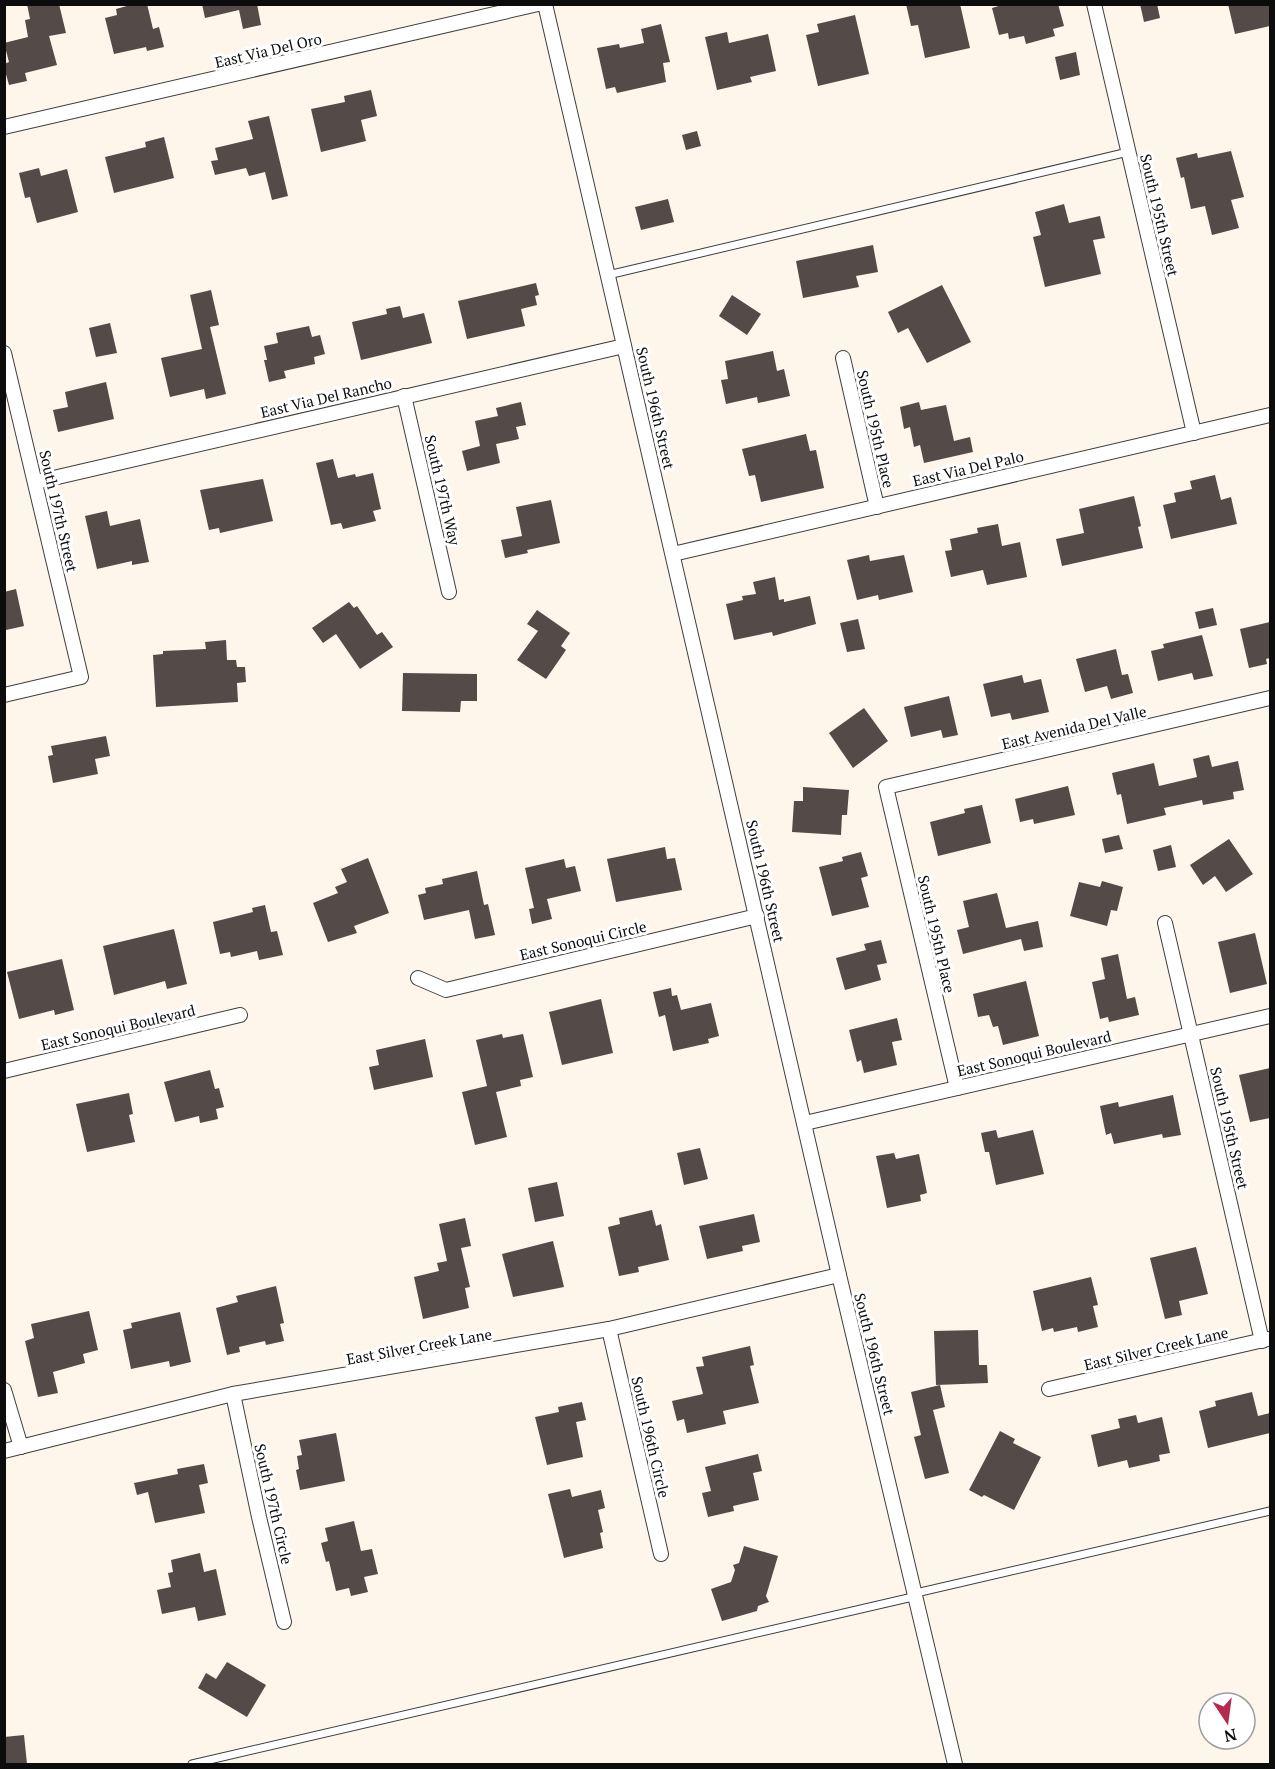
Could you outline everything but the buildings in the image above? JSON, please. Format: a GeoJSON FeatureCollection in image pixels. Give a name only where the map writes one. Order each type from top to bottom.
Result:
{"type":"FeatureCollection","features":[{"type":"Feature","properties":{"kind":"street","name":"East Via Del Oro"},"geometry":{"type":"LineString","coordinates":[[4,127],[538,4]]}},
{"type":"Feature","properties":{"kind":"street","name":"South 196th Street"},"geometry":{"type":"LineString","coordinates":[[545,4],[839,1275],[956,1764]]}},
{"type":"Feature","properties":{"kind":"street","name":"South 195th Street"},"geometry":{"type":"LineString","coordinates":[[1094,4],[1194,433]]}},
{"type":"Feature","properties":{"kind":"street","name":"East Via Del Rancho"},"geometry":{"type":"LineString","coordinates":[[36,482],[624,346]]}},
{"type":"Feature","properties":{"kind":"street","name":"South 197th Street"},"geometry":{"type":"LineString","coordinates":[[4,353],[81,677],[4,695]]}},
{"type":"Feature","properties":{"kind":"street","name":"South 195th Place"},"geometry":{"type":"LineString","coordinates":[[843,358],[877,507]]}},
{"type":"Feature","properties":{"kind":"street","name":"South 197th Way"},"geometry":{"type":"LineString","coordinates":[[404,396],[449,592]]}},
{"type":"Feature","properties":{"kind":"street","name":"East Via Del Palo"},"geometry":{"type":"LineString","coordinates":[[673,554],[1270,415]]}},
{"type":"Feature","properties":{"kind":"street","name":"East Avenida Del Valle"},"geometry":{"type":"LineString","coordinates":[[886,787],[1270,698]]}},
{"type":"Feature","properties":{"kind":"street","name":"South 195th Place"},"geometry":{"type":"LineString","coordinates":[[886,787],[957,1088]]}},
{"type":"Feature","properties":{"kind":"street","name":"East Sonoqui Circle"},"geometry":{"type":"LineString","coordinates":[[418,978],[446,990],[757,916]]}},
{"type":"Feature","properties":{"kind":"street","name":"South 195th Street"},"geometry":{"type":"LineString","coordinates":[[1166,923],[1266,1340]]}},
{"type":"Feature","properties":{"kind":"street","name":"East Sonoqui Boulevard"},"geometry":{"type":"LineString","coordinates":[[4,1071],[240,1015]]}},
{"type":"Feature","properties":{"kind":"street","name":"East Sonoqui Boulevard"},"geometry":{"type":"LineString","coordinates":[[805,1123],[1270,1016]]}},
{"type":"Feature","properties":{"kind":"street","name":"East Silver Creek Lane"},"geometry":{"type":"LineString","coordinates":[[4,1451],[233,1394],[609,1329],[839,1275]]}},
{"type":"Feature","properties":{"kind":"street","name":"South 196th Circle"},"geometry":{"type":"LineString","coordinates":[[609,1329],[662,1554]]}},
{"type":"Feature","properties":{"kind":"street","name":"East Silver Creek Lane"},"geometry":{"type":"LineString","coordinates":[[1049,1389],[1266,1340]]}},
{"type":"Feature","properties":{"kind":"street"},"geometry":{"type":"LineString","coordinates":[[4,1389],[21,1446]]}},
{"type":"Feature","properties":{"kind":"street","name":"South 197th Circle"},"geometry":{"type":"LineString","coordinates":[[233,1394],[284,1622]]}},
{"type":"Feature","properties":{"kind":"lane"},"geometry":{"type":"LineString","coordinates":[[608,275],[1128,152]]}},
{"type":"Feature","properties":{"kind":"lane"},"geometry":{"type":"LineString","coordinates":[[192,1764],[1270,1511]]}}]}
